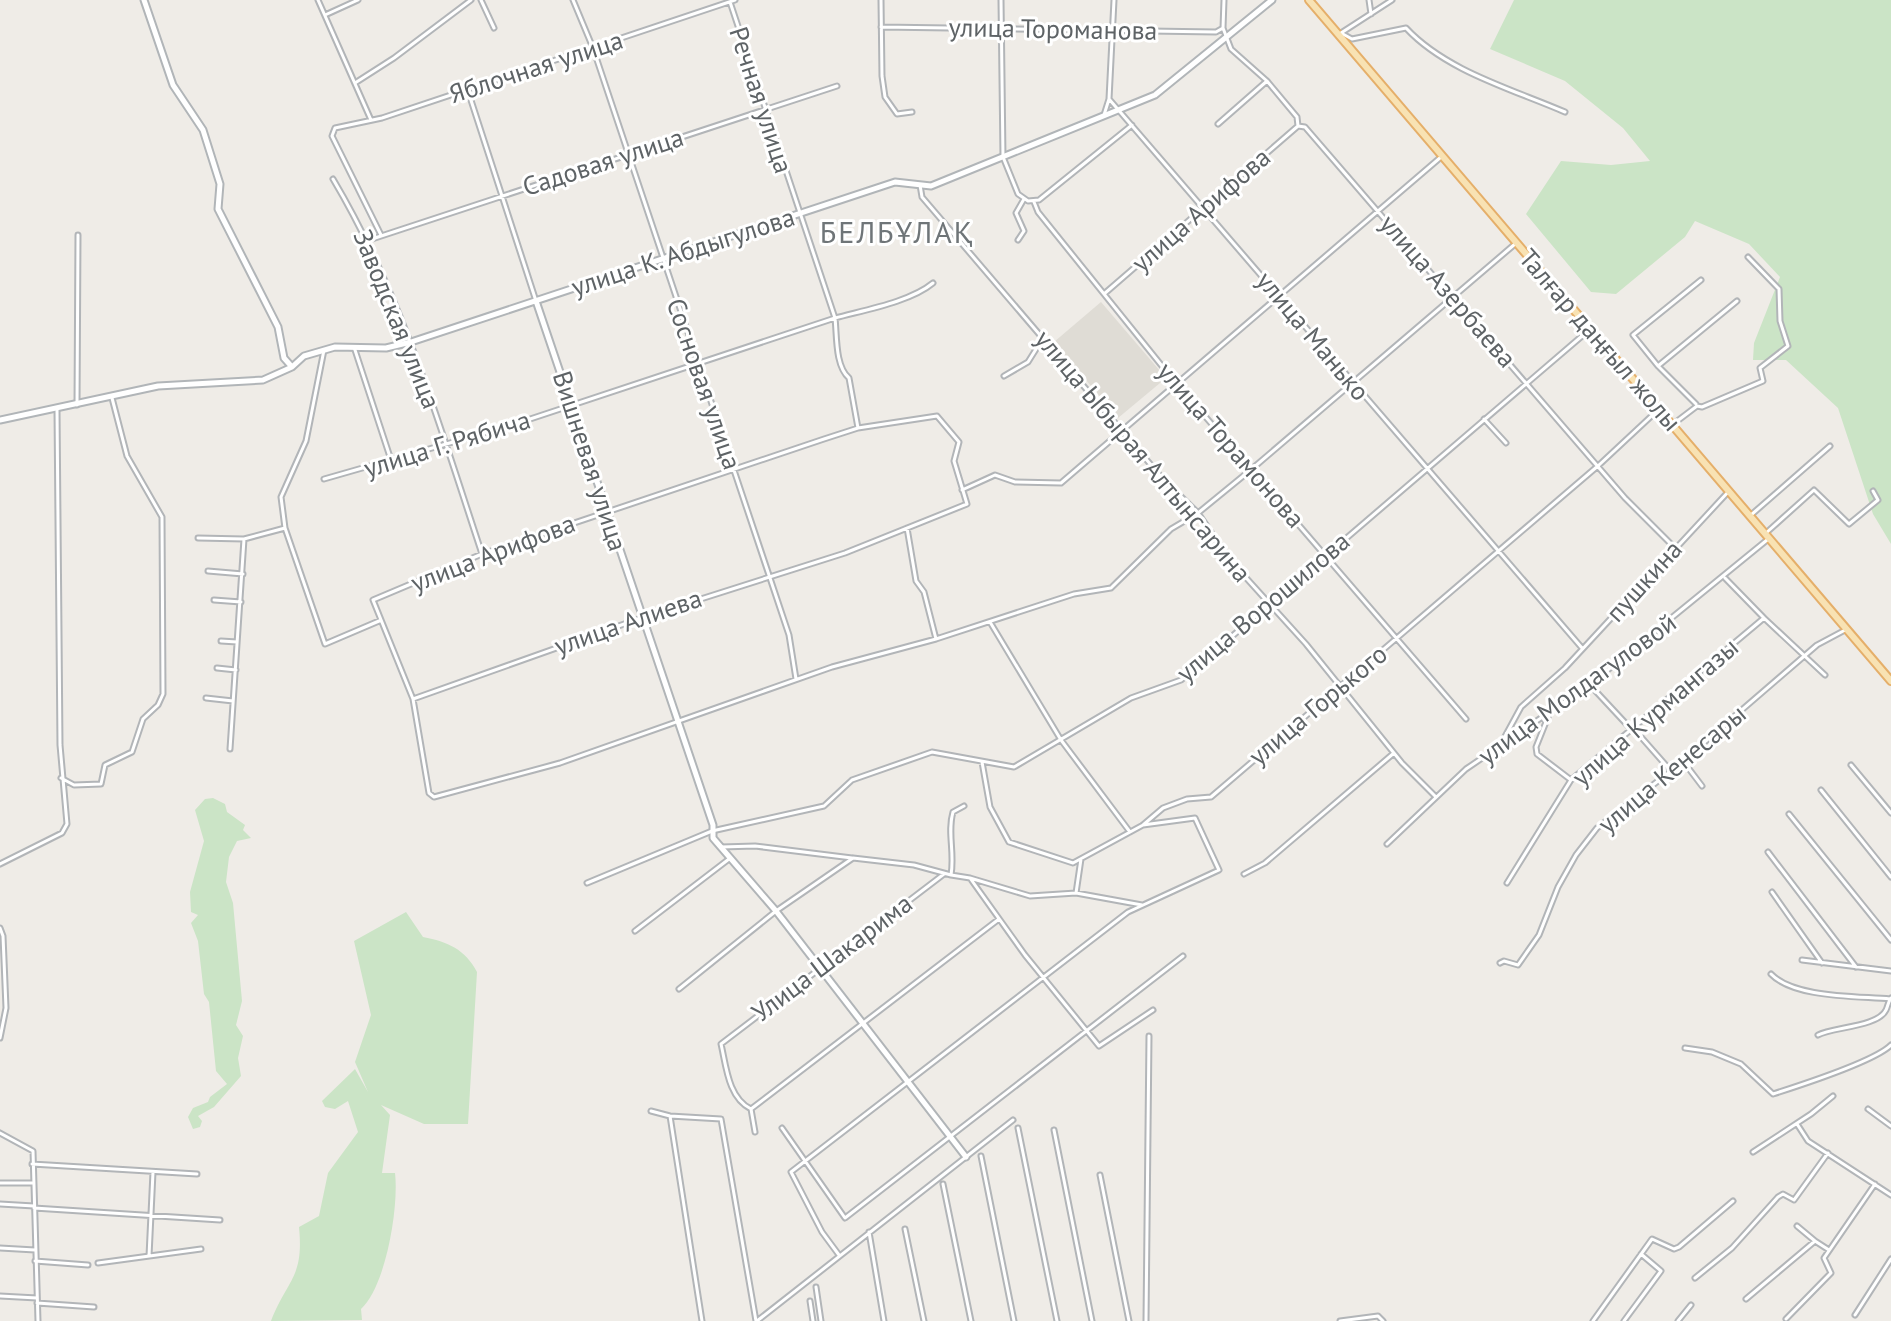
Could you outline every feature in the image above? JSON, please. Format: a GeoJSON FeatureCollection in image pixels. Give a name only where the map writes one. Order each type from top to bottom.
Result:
{"type":"FeatureCollection","features":[{"type":"Feature","properties":{"kind":"main road","name":"Талғар даңғыл жолы"},"geometry":{"type":"LineString","coordinates":[[1309,0],[1891,680]]}},
{"type":"Feature","properties":{"kind":"street"},"geometry":{"type":"LineString","coordinates":[[144,0],[173,85],[203,130],[220,184],[221,216],[278,327],[284,358],[292,367]]}},
{"type":"Feature","properties":{"kind":"street"},"geometry":{"type":"LineString","coordinates":[[318,0],[371,120]]}},
{"type":"Feature","properties":{"kind":"street"},"geometry":{"type":"LineString","coordinates":[[325,15],[358,0]]}},
{"type":"Feature","properties":{"kind":"street"},"geometry":{"type":"LineString","coordinates":[[355,83],[471,0]]}},
{"type":"Feature","properties":{"kind":"street"},"geometry":{"type":"LineString","coordinates":[[481,0],[494,28]]}},
{"type":"Feature","properties":{"kind":"street","name":"Сосновая улица"},"geometry":{"type":"LineString","coordinates":[[573,0],[593,48],[789,635],[796,679]]}},
{"type":"Feature","properties":{"kind":"street","name":"Яблочная улица"},"geometry":{"type":"LineString","coordinates":[[335,128],[467,90],[735,0]]}},
{"type":"Feature","properties":{"kind":"street"},"geometry":{"type":"LineString","coordinates":[[881,0],[885,97],[897,114],[912,112]]}},
{"type":"Feature","properties":{"kind":"street"},"geometry":{"type":"LineString","coordinates":[[1001,0],[1003,157],[1018,194],[1034,202],[1132,124]]}},
{"type":"Feature","properties":{"kind":"street"},"geometry":{"type":"LineString","coordinates":[[1103,116],[1109,99],[1114,0]]}},
{"type":"Feature","properties":{"kind":"street"},"geometry":{"type":"LineString","coordinates":[[1224,0],[1223,28],[1226,39]]}},
{"type":"Feature","properties":{"kind":"street","name":"улица К. Абдыгулова"},"geometry":{"type":"LineString","coordinates":[[0,420],[158,386],[263,380],[292,367],[304,356],[324,350],[386,348],[411,342],[895,182],[931,186],[949,183],[1003,157],[1155,95],[1272,0]]}},
{"type":"Feature","properties":{"kind":"street"},"geometry":{"type":"LineString","coordinates":[[1369,0],[1371,14]]}},
{"type":"Feature","properties":{"kind":"street"},"geometry":{"type":"LineString","coordinates":[[1339,34],[1392,0]]}},
{"type":"Feature","properties":{"kind":"street","name":"Речная улица"},"geometry":{"type":"LineString","coordinates":[[729,1],[835,318],[838,349],[844,373],[849,378],[858,428]]}},
{"type":"Feature","properties":{"kind":"street","name":"улица Тороманова"},"geometry":{"type":"LineString","coordinates":[[881,27],[1216,32],[1223,28]]}},
{"type":"Feature","properties":{"kind":"street"},"geometry":{"type":"LineString","coordinates":[[1339,34],[1352,39],[1406,28],[1420,43],[1448,60],[1565,112]]}},
{"type":"Feature","properties":{"kind":"street","name":"улица Азербаева"},"geometry":{"type":"LineString","coordinates":[[1226,39],[1240,61],[1267,81],[1297,117],[1298,126],[1305,127],[1380,211],[1625,498],[1674,547]]}},
{"type":"Feature","properties":{"kind":"street"},"geometry":{"type":"LineString","coordinates":[[1218,124],[1267,81]]}},
{"type":"Feature","properties":{"kind":"street","name":"Садовая улица"},"geometry":{"type":"LineString","coordinates":[[369,240],[837,86]]}},
{"type":"Feature","properties":{"kind":"street","name":"Вишневая улица"},"geometry":{"type":"LineString","coordinates":[[467,90],[641,618],[713,825],[712,831],[721,847],[776,911],[862,1027],[966,1157]]}},
{"type":"Feature","properties":{"kind":"street","name":"улица Манько"},"geometry":{"type":"LineString","coordinates":[[1109,99],[1582,648]]}},
{"type":"Feature","properties":{"kind":"street","name":"улица Арифова"},"geometry":{"type":"LineString","coordinates":[[1104,294],[1298,126]]}},
{"type":"Feature","properties":{"kind":"street","name":"Заводская улица"},"geometry":{"type":"LineString","coordinates":[[335,128],[332,136],[381,235]]}},
{"type":"Feature","properties":{"kind":"street"},"geometry":{"type":"LineString","coordinates":[[962,490],[995,475],[1015,482],[1061,483],[1442,156]]}},
{"type":"Feature","properties":{"kind":"street","name":"Заводская улица"},"geometry":{"type":"LineString","coordinates":[[333,179],[369,240],[411,342],[482,554]]}},
{"type":"Feature","properties":{"kind":"street","name":"улица Ыбырая Алтынсарина"},"geometry":{"type":"LineString","coordinates":[[920,185],[922,197],[947,228],[1163,479],[1198,513],[1212,537],[1268,604],[1394,753],[1435,796]]}},
{"type":"Feature","properties":{"kind":"street"},"geometry":{"type":"LineString","coordinates":[[1018,240],[1024,231],[1016,213],[1024,199]]}},
{"type":"Feature","properties":{"kind":"street","name":"улица Торамонова"},"geometry":{"type":"LineString","coordinates":[[1034,202],[1038,212],[1177,384],[1253,468],[1466,719]]}},
{"type":"Feature","properties":{"kind":"street"},"geometry":{"type":"LineString","coordinates":[[77,405],[78,235]]}},
{"type":"Feature","properties":{"kind":"street"},"geometry":{"type":"LineString","coordinates":[[324,350],[306,441],[281,497],[285,528],[325,644],[381,620],[413,699],[429,793],[434,797],[560,763],[780,688],[796,679],[936,639],[1056,599],[1111,588],[1171,529],[1198,513],[1253,468],[1517,243]]}},
{"type":"Feature","properties":{"kind":"street"},"geometry":{"type":"LineString","coordinates":[[1701,280],[1633,335],[1658,366],[1697,406],[1702,407],[1763,381],[1760,368],[1788,346],[1780,321],[1779,289],[1748,257]]}},
{"type":"Feature","properties":{"kind":"street","name":"улица Г. Рябича"},"geometry":{"type":"LineString","coordinates":[[324,479],[571,406],[918,293],[933,283]]}},
{"type":"Feature","properties":{"kind":"street"},"geometry":{"type":"LineString","coordinates":[[1658,366],[1737,301]]}},
{"type":"Feature","properties":{"kind":"street","name":"улица Ворошилова"},"geometry":{"type":"LineString","coordinates":[[587,883],[712,831],[824,806],[852,780],[932,752],[1014,767],[1131,698],[1181,680],[1591,329]]}},
{"type":"Feature","properties":{"kind":"street"},"geometry":{"type":"LineString","coordinates":[[1004,376],[1028,362],[1043,338]]}},
{"type":"Feature","properties":{"kind":"street"},"geometry":{"type":"LineString","coordinates":[[354,347],[391,460]]}},
{"type":"Feature","properties":{"kind":"street"},"geometry":{"type":"LineString","coordinates":[[61,778],[74,785],[101,784],[105,765],[132,752],[143,719],[158,705],[163,694],[162,517],[127,456],[112,398]]}},
{"type":"Feature","properties":{"kind":"street"},"geometry":{"type":"LineString","coordinates":[[1672,425],[1697,406]]}},
{"type":"Feature","properties":{"kind":"street"},"geometry":{"type":"LineString","coordinates":[[0,864],[62,833],[67,824],[61,778],[57,409]]}},
{"type":"Feature","properties":{"kind":"street","name":"улица Горького"},"geometry":{"type":"LineString","coordinates":[[1081,859],[1130,833],[1173,803],[1218,793],[1599,465],[1659,409]]}},
{"type":"Feature","properties":{"kind":"street","name":"улица Арифова"},"geometry":{"type":"LineString","coordinates":[[381,620],[373,600],[482,554],[858,428],[937,416],[959,442],[954,461],[962,490]]}},
{"type":"Feature","properties":{"kind":"street"},"geometry":{"type":"LineString","coordinates":[[1484,419],[1506,443]]}},
{"type":"Feature","properties":{"kind":"street"},"geometry":{"type":"LineString","coordinates":[[1751,515],[1830,446]]}},
{"type":"Feature","properties":{"kind":"street","name":"улица Алиева"},"geometry":{"type":"LineString","coordinates":[[413,699],[641,618],[845,553],[967,504],[962,490]]}},
{"type":"Feature","properties":{"kind":"street","name":"улица Молдагуловой"},"geometry":{"type":"LineString","coordinates":[[1387,844],[1435,796],[1501,745],[1590,685],[1725,577],[1814,490],[1849,524],[1878,500],[1873,491]]}},
{"type":"Feature","properties":{"kind":"street","name":"пушкина"},"geometry":{"type":"LineString","coordinates":[[1501,745],[1521,707],[1582,648],[1729,491]]}},
{"type":"Feature","properties":{"kind":"street"},"geometry":{"type":"LineString","coordinates":[[907,527],[916,581],[924,592],[936,639]]}},
{"type":"Feature","properties":{"kind":"street"},"geometry":{"type":"LineString","coordinates":[[198,538],[244,539],[285,528]]}},
{"type":"Feature","properties":{"kind":"street"},"geometry":{"type":"LineString","coordinates":[[230,749],[244,539]]}},
{"type":"Feature","properties":{"kind":"street"},"geometry":{"type":"LineString","coordinates":[[208,571],[243,574]]}},
{"type":"Feature","properties":{"kind":"street"},"geometry":{"type":"LineString","coordinates":[[1725,577],[1764,618]]}},
{"type":"Feature","properties":{"kind":"street"},"geometry":{"type":"LineString","coordinates":[[214,600],[241,602]]}},
{"type":"Feature","properties":{"kind":"street","name":"улица Курмангазы"},"geometry":{"type":"LineString","coordinates":[[1507,883],[1571,780],[1764,618],[1825,675]]}},
{"type":"Feature","properties":{"kind":"street"},"geometry":{"type":"LineString","coordinates":[[990,622],[1061,740],[1130,833]]}},
{"type":"Feature","properties":{"kind":"street","name":"улица Кенесары"},"geometry":{"type":"LineString","coordinates":[[1500,963],[1504,961],[1518,965],[1529,950],[1558,887],[1597,828],[1671,771],[1828,638],[1849,629]]}},
{"type":"Feature","properties":{"kind":"street"},"geometry":{"type":"LineString","coordinates":[[221,641],[238,642]]}},
{"type":"Feature","properties":{"kind":"street"},"geometry":{"type":"LineString","coordinates":[[217,668],[236,670]]}},
{"type":"Feature","properties":{"kind":"street"},"geometry":{"type":"LineString","coordinates":[[1590,685],[1671,771]]}},
{"type":"Feature","properties":{"kind":"street"},"geometry":{"type":"LineString","coordinates":[[206,698],[233,701]]}},
{"type":"Feature","properties":{"kind":"street"},"geometry":{"type":"LineString","coordinates":[[1550,711],[1536,747],[1537,754],[1571,780]]}},
{"type":"Feature","properties":{"kind":"street"},"geometry":{"type":"LineString","coordinates":[[1244,874],[1265,863],[1394,753]]}},
{"type":"Feature","properties":{"kind":"street"},"geometry":{"type":"LineString","coordinates":[[1683,761],[1702,786]]}},
{"type":"Feature","properties":{"kind":"street"},"geometry":{"type":"LineString","coordinates":[[982,762],[990,807],[1009,842],[1073,863],[1081,859]]}},
{"type":"Feature","properties":{"kind":"street"},"geometry":{"type":"LineString","coordinates":[[1851,765],[1891,813]]}},
{"type":"Feature","properties":{"kind":"street"},"geometry":{"type":"LineString","coordinates":[[1821,790],[1891,877]]}},
{"type":"Feature","properties":{"kind":"street"},"geometry":{"type":"LineString","coordinates":[[951,875],[953,842],[949,826],[953,812],[964,806]]}},
{"type":"Feature","properties":{"kind":"street"},"geometry":{"type":"LineString","coordinates":[[1789,814],[1891,940]]}},
{"type":"Feature","properties":{"kind":"street"},"geometry":{"type":"LineString","coordinates":[[839,1255],[822,1232],[791,1172],[907,1085],[1044,975],[1142,905],[1219,867],[1195,818],[1143,825]]}},
{"type":"Feature","properties":{"kind":"street"},"geometry":{"type":"LineString","coordinates":[[721,847],[755,846],[914,865],[1030,896],[1076,893],[1142,905]]}},
{"type":"Feature","properties":{"kind":"street"},"geometry":{"type":"LineString","coordinates":[[1768,852],[1856,967]]}},
{"type":"Feature","properties":{"kind":"street"},"geometry":{"type":"LineString","coordinates":[[635,931],[732,857]]}},
{"type":"Feature","properties":{"kind":"street"},"geometry":{"type":"LineString","coordinates":[[679,989],[776,911],[853,858]]}},
{"type":"Feature","properties":{"kind":"street"},"geometry":{"type":"LineString","coordinates":[[1076,893],[1081,859]]}},
{"type":"Feature","properties":{"kind":"street","name":"Улица Шакарима"},"geometry":{"type":"LineString","coordinates":[[751,1109],[733,1091],[721,1044],[944,874]]}},
{"type":"Feature","properties":{"kind":"street"},"geometry":{"type":"LineString","coordinates":[[970,878],[1099,1046],[1104,1046],[1153,1010]]}},
{"type":"Feature","properties":{"kind":"street"},"geometry":{"type":"LineString","coordinates":[[1772,892],[1822,963]]}},
{"type":"Feature","properties":{"kind":"street"},"geometry":{"type":"LineString","coordinates":[[755,1132],[751,1109],[862,1027],[999,919]]}},
{"type":"Feature","properties":{"kind":"street"},"geometry":{"type":"LineString","coordinates":[[0,928],[6,1008],[0,1038]]}},
{"type":"Feature","properties":{"kind":"street"},"geometry":{"type":"LineString","coordinates":[[782,1128],[845,1218],[1183,956]]}},
{"type":"Feature","properties":{"kind":"street"},"geometry":{"type":"LineString","coordinates":[[1802,960],[1891,971]]}},
{"type":"Feature","properties":{"kind":"street"},"geometry":{"type":"LineString","coordinates":[[1771,974],[1792,987],[1890,999],[1886,1011],[1878,1017],[1846,1030],[1818,1035]]}},
{"type":"Feature","properties":{"kind":"street"},"geometry":{"type":"LineString","coordinates":[[1146,1321],[1149,1036]]}},
{"type":"Feature","properties":{"kind":"street"},"geometry":{"type":"LineString","coordinates":[[1685,1048],[1712,1052],[1741,1064],[1773,1094],[1826,1077],[1881,1053],[1891,1045]]}},
{"type":"Feature","properties":{"kind":"street"},"geometry":{"type":"LineString","coordinates":[[1753,1152],[1833,1096]]}},
{"type":"Feature","properties":{"kind":"street"},"geometry":{"type":"LineString","coordinates":[[1868,1109],[1891,1126]]}},
{"type":"Feature","properties":{"kind":"street"},"geometry":{"type":"LineString","coordinates":[[651,1111],[670,1116],[721,1119],[756,1321],[1013,1120]]}},
{"type":"Feature","properties":{"kind":"street"},"geometry":{"type":"LineString","coordinates":[[670,1116],[702,1321]]}},
{"type":"Feature","properties":{"kind":"street"},"geometry":{"type":"LineString","coordinates":[[1797,1124],[1808,1141],[1891,1195]]}},
{"type":"Feature","properties":{"kind":"street"},"geometry":{"type":"LineString","coordinates":[[1018,1128],[1057,1321]]}},
{"type":"Feature","properties":{"kind":"street"},"geometry":{"type":"LineString","coordinates":[[1054,1130],[1092,1321]]}},
{"type":"Feature","properties":{"kind":"street"},"geometry":{"type":"LineString","coordinates":[[0,1133],[33,1151],[38,1321]]}},
{"type":"Feature","properties":{"kind":"street"},"geometry":{"type":"LineString","coordinates":[[1695,1278],[1732,1248],[1778,1197],[1783,1194],[1794,1200],[1828,1153]]}},
{"type":"Feature","properties":{"kind":"street"},"geometry":{"type":"LineString","coordinates":[[981,1156],[1014,1321]]}},
{"type":"Feature","properties":{"kind":"street"},"geometry":{"type":"LineString","coordinates":[[32,1164],[197,1174]]}},
{"type":"Feature","properties":{"kind":"street"},"geometry":{"type":"LineString","coordinates":[[149,1256],[153,1171]]}},
{"type":"Feature","properties":{"kind":"street"},"geometry":{"type":"LineString","coordinates":[[1100,1175],[1129,1321]]}},
{"type":"Feature","properties":{"kind":"street"},"geometry":{"type":"LineString","coordinates":[[0,1183],[33,1183]]}},
{"type":"Feature","properties":{"kind":"street"},"geometry":{"type":"LineString","coordinates":[[943,1184],[971,1321]]}},
{"type":"Feature","properties":{"kind":"street"},"geometry":{"type":"LineString","coordinates":[[1786,1319],[1831,1273],[1824,1263],[1829,1250],[1875,1184]]}},
{"type":"Feature","properties":{"kind":"street"},"geometry":{"type":"LineString","coordinates":[[1593,1321],[1652,1239],[1674,1249],[1679,1247],[1733,1201]]}},
{"type":"Feature","properties":{"kind":"street"},"geometry":{"type":"LineString","coordinates":[[0,1204],[220,1220]]}},
{"type":"Feature","properties":{"kind":"street"},"geometry":{"type":"LineString","coordinates":[[1797,1226],[1829,1250]]}},
{"type":"Feature","properties":{"kind":"street"},"geometry":{"type":"LineString","coordinates":[[905,1229],[924,1321]]}},
{"type":"Feature","properties":{"kind":"street"},"geometry":{"type":"LineString","coordinates":[[869,1232],[884,1321]]}},
{"type":"Feature","properties":{"kind":"street"},"geometry":{"type":"LineString","coordinates":[[1746,1299],[1815,1241]]}},
{"type":"Feature","properties":{"kind":"street"},"geometry":{"type":"LineString","coordinates":[[0,1248],[35,1250]]}},
{"type":"Feature","properties":{"kind":"street"},"geometry":{"type":"LineString","coordinates":[[98,1263],[201,1249]]}},
{"type":"Feature","properties":{"kind":"street"},"geometry":{"type":"LineString","coordinates":[[1624,1321],[1661,1271],[1641,1254]]}},
{"type":"Feature","properties":{"kind":"street"},"geometry":{"type":"LineString","coordinates":[[1855,1315],[1891,1259]]}},
{"type":"Feature","properties":{"kind":"street"},"geometry":{"type":"LineString","coordinates":[[35,1261],[88,1265]]}},
{"type":"Feature","properties":{"kind":"street"},"geometry":{"type":"LineString","coordinates":[[816,1287],[821,1321]]}},
{"type":"Feature","properties":{"kind":"street"},"geometry":{"type":"LineString","coordinates":[[0,1296],[94,1307]]}},
{"type":"Feature","properties":{"kind":"street"},"geometry":{"type":"LineString","coordinates":[[810,1301],[813,1321]]}},
{"type":"Feature","properties":{"kind":"street"},"geometry":{"type":"LineString","coordinates":[[1678,1321],[1691,1305]]}},
{"type":"Feature","properties":{"kind":"street"},"geometry":{"type":"LineString","coordinates":[[1340,1321],[1378,1316],[1383,1321]]}},
{"type":"Feature","properties":{"kind":"shaded area"},"geometry":{"type":"Polygon","coordinates":[[[1101,302],[1166,378],[1118,418],[1054,342],[1101,302]]]}},
{"type":"Feature","properties":{"kind":"green space"},"geometry":{"type":"Polygon","coordinates":[[[1514,0],[1891,0],[1891,544],[1873,514],[1838,408],[1786,360],[1753,360],[1754,343],[1780,277],[1749,244],[1695,221],[1685,237],[1616,294],[1591,292],[1526,214],[1561,161],[1611,165],[1650,161],[1623,128],[1565,81],[1490,49],[1514,0]]]}},
{"type":"Feature","properties":{"kind":"green space"},"geometry":{"type":"Polygon","coordinates":[[[213,798],[225,804],[227,812],[245,825],[243,830],[251,838],[237,841],[229,857],[226,882],[233,903],[242,1001],[236,1025],[243,1036],[238,1058],[241,1076],[214,1107],[198,1116],[202,1121],[200,1127],[193,1129],[188,1117],[193,1108],[208,1102],[227,1084],[216,1071],[209,1002],[204,994],[198,941],[191,923],[198,915],[191,912],[190,892],[204,841],[195,810],[205,799],[213,798]]]}},
{"type":"Feature","properties":{"kind":"green space"},"geometry":{"type":"Polygon","coordinates":[[[406,912],[423,937],[455,948],[477,972],[468,1124],[424,1124],[381,1105],[390,1115],[382,1173],[395,1173],[395,1205],[384,1265],[370,1298],[361,1309],[362,1320],[271,1321],[297,1268],[299,1227],[319,1216],[328,1173],[358,1132],[348,1101],[335,1109],[325,1107],[322,1101],[355,1069],[368,1092],[355,1062],[371,1015],[354,941],[406,912]]]}},
{"type":"Feature","properties":{"kind":"district","name":"БЕЛБҰЛАҚ"},"geometry":{"type":"Point","coordinates":[897,233]}}]}
